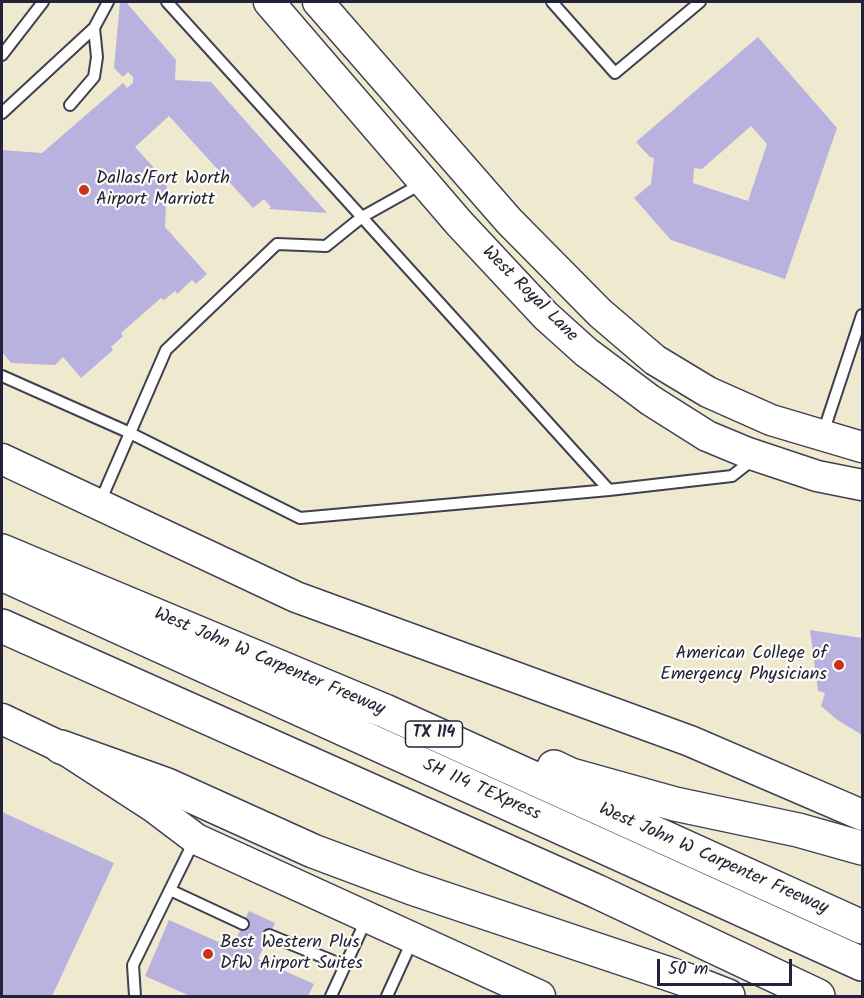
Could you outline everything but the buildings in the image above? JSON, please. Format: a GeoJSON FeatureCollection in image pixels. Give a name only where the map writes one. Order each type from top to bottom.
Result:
{"type":"FeatureCollection","features":[{"type":"Feature","properties":{"kind":"highway","name":"West John W Carpenter Freeway"},"geometry":{"type":"LineString","coordinates":[[2,551],[385,711],[862,927]]}},
{"type":"Feature","properties":{"kind":"highway","name":"SH 114 TEXpress"},"geometry":{"type":"LineString","coordinates":[[2,574],[862,964]]}},
{"type":"Feature","properties":{"kind":"highway"},"geometry":{"type":"LineString","coordinates":[[2,626],[596,891],[818,996]]}},
{"type":"Feature","properties":{"kind":"highway"},"geometry":{"type":"LineString","coordinates":[[385,711],[430,711],[572,775],[675,804],[798,830],[862,848]]}},
{"type":"Feature","properties":{"kind":"highway"},"geometry":{"type":"LineString","coordinates":[[61,747],[167,785],[313,851],[412,888],[687,980],[728,996]]}},
{"type":"Feature","properties":{"kind":"main road","name":"West Royal Lane"},"geometry":{"type":"LineString","coordinates":[[269,2],[502,270],[586,352],[650,400],[707,436],[758,457],[817,476],[862,485]]}},
{"type":"Feature","properties":{"kind":"main road","name":"West Royal Lane"},"geometry":{"type":"LineString","coordinates":[[318,2],[454,158],[558,272],[600,313],[655,360],[708,392],[771,420],[862,447]]}},
{"type":"Feature","properties":{"kind":"main road"},"geometry":{"type":"LineString","coordinates":[[424,182],[454,158]]}},
{"type":"Feature","properties":{"kind":"main road"},"geometry":{"type":"LineString","coordinates":[[758,457],[771,420]]}},
{"type":"Feature","properties":{"kind":"main road"},"geometry":{"type":"LineString","coordinates":[[2,459],[296,597],[690,741],[862,815]]}},
{"type":"Feature","properties":{"kind":"main road"},"geometry":{"type":"LineString","coordinates":[[2,720],[61,747],[154,808],[196,839],[540,996]]}},
{"type":"Feature","properties":{"kind":"lane"},"geometry":{"type":"LineString","coordinates":[[2,56],[43,2]]}},
{"type":"Feature","properties":{"kind":"lane"},"geometry":{"type":"LineString","coordinates":[[2,113],[94,28],[108,2]]}},
{"type":"Feature","properties":{"kind":"lane"},"geometry":{"type":"LineString","coordinates":[[167,2],[609,490]]}},
{"type":"Feature","properties":{"kind":"lane"},"geometry":{"type":"LineString","coordinates":[[552,2],[615,73],[700,2]]}},
{"type":"Feature","properties":{"kind":"lane"},"geometry":{"type":"LineString","coordinates":[[70,105],[94,77],[97,57],[94,28]]}},
{"type":"Feature","properties":{"kind":"lane"},"geometry":{"type":"LineString","coordinates":[[99,505],[128,432],[166,350],[277,244],[326,246],[362,217],[424,182]]}},
{"type":"Feature","properties":{"kind":"lane"},"geometry":{"type":"LineString","coordinates":[[822,436],[862,315]]}},
{"type":"Feature","properties":{"kind":"lane"},"geometry":{"type":"LineString","coordinates":[[2,376],[128,432],[300,518],[609,490],[732,476],[758,457]]}},
{"type":"Feature","properties":{"kind":"lane"},"geometry":{"type":"LineString","coordinates":[[135,996],[133,965],[196,839]]}},
{"type":"Feature","properties":{"kind":"lane"},"geometry":{"type":"LineString","coordinates":[[170,890],[243,924]]}},
{"type":"Feature","properties":{"kind":"lane"},"geometry":{"type":"LineString","coordinates":[[331,996],[367,918]]}},
{"type":"Feature","properties":{"kind":"lane"},"geometry":{"type":"LineString","coordinates":[[268,936],[345,966]]}},
{"type":"Feature","properties":{"kind":"lane"},"geometry":{"type":"LineString","coordinates":[[387,996],[413,939]]}},
{"type":"Feature","properties":{"kind":"place","name":"Dallas/Fort Worth Airport Marriott"},"geometry":{"type":"Point","coordinates":[84,190]}},
{"type":"Feature","properties":{"kind":"place","name":"American College of Emergency Physicians"},"geometry":{"type":"Point","coordinates":[839,665]}},
{"type":"Feature","properties":{"kind":"place","name":"Best Western Plus DfW Airport Suites"},"geometry":{"type":"Point","coordinates":[208,954]}}]}
